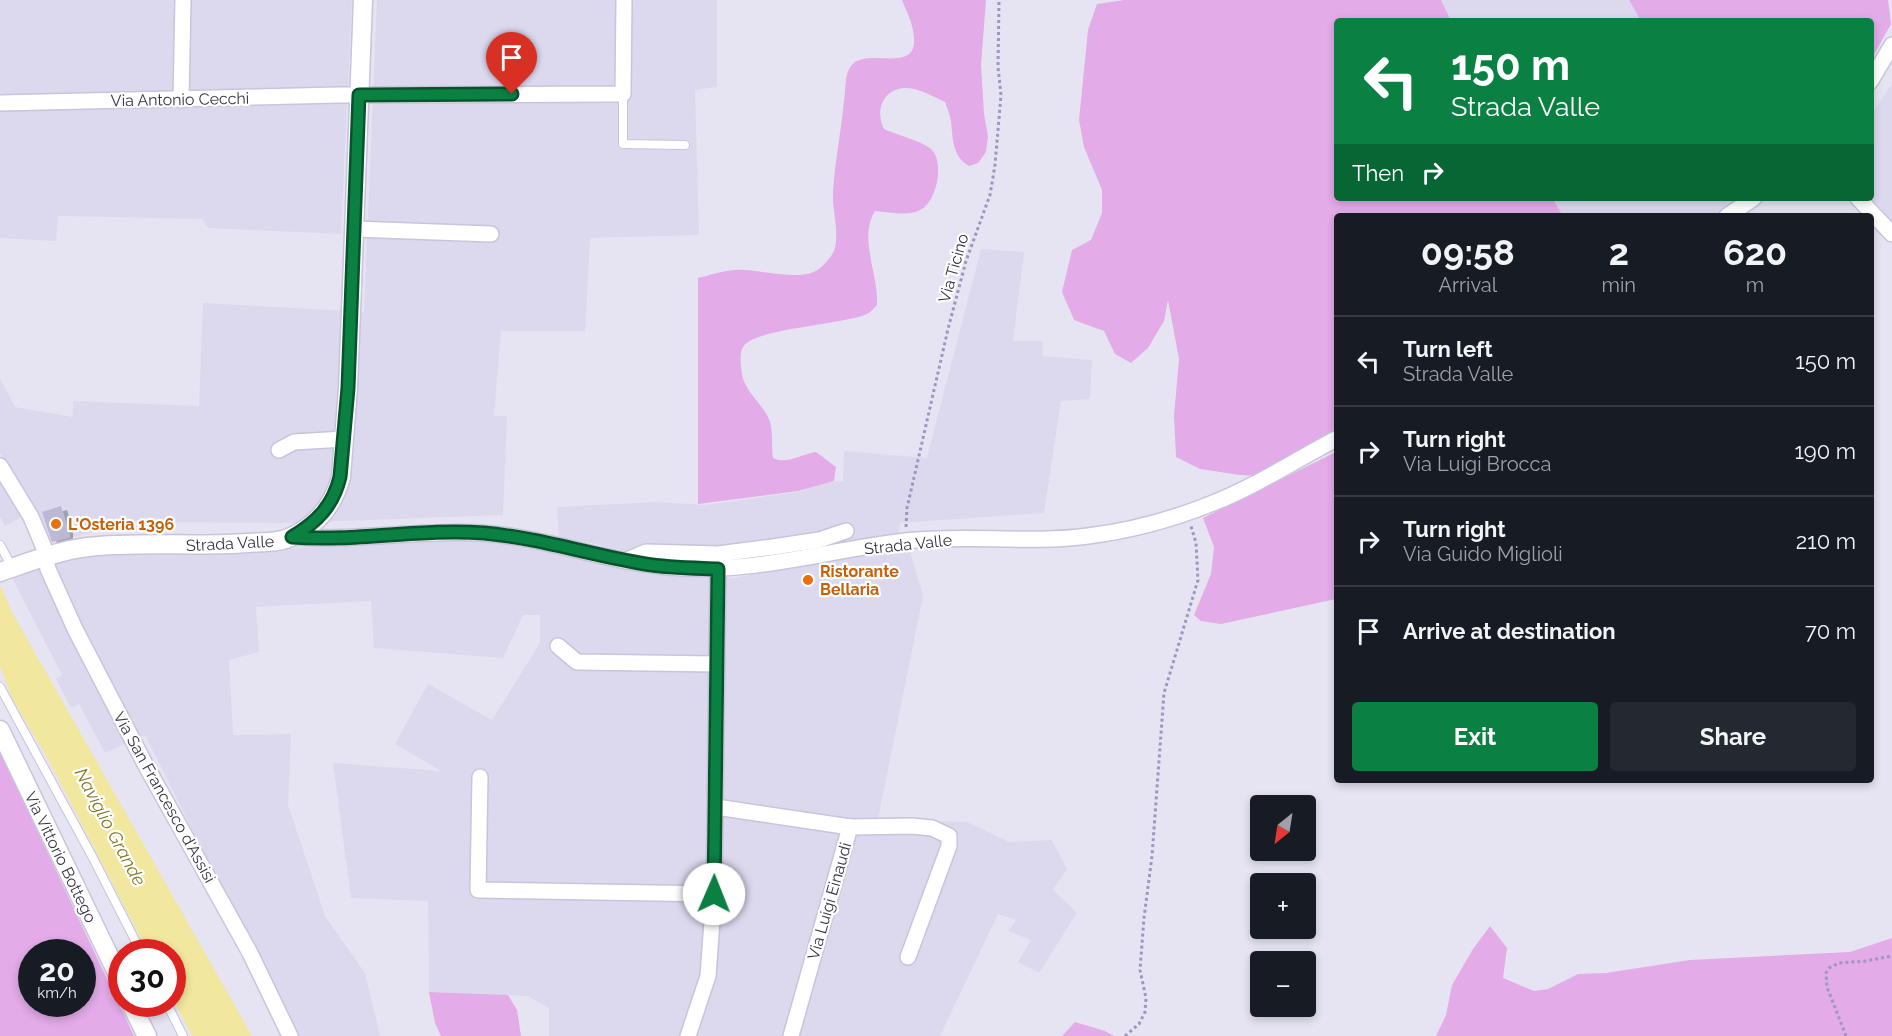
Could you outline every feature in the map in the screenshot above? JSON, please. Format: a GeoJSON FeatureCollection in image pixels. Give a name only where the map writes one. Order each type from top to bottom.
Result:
{"type":"FeatureCollection","features":[{"type":"Feature","properties":{"kind":"street"},"geometry":{"type":"LineString","coordinates":[[181,99],[183,0]]}},
{"type":"Feature","properties":{"kind":"street"},"geometry":{"type":"LineString","coordinates":[[292,537],[328,508],[340,477],[348,388],[363,0]]}},
{"type":"Feature","properties":{"kind":"street"},"geometry":{"type":"LineString","coordinates":[[622,94],[624,0]]}},
{"type":"Feature","properties":{"kind":"street"},"geometry":{"type":"LineString","coordinates":[[1874,75],[1892,45]]}},
{"type":"Feature","properties":{"kind":"street","name":"Via Antonio Cecchi"},"geometry":{"type":"LineString","coordinates":[[0,104],[359,95],[622,94]]}},
{"type":"Feature","properties":{"kind":"street"},"geometry":{"type":"LineString","coordinates":[[1732,213],[1750,201]]}},
{"type":"Feature","properties":{"kind":"street"},"geometry":{"type":"LineString","coordinates":[[1861,201],[1872,213]]}},
{"type":"Feature","properties":{"kind":"street"},"geometry":{"type":"LineString","coordinates":[[1874,215],[1892,234]]}},
{"type":"Feature","properties":{"kind":"street"},"geometry":{"type":"LineString","coordinates":[[354,229],[491,234]]}},
{"type":"Feature","properties":{"kind":"street"},"geometry":{"type":"LineString","coordinates":[[279,450],[294,442],[344,439]]}},
{"type":"Feature","properties":{"kind":"street","name":"Strada Valle"},"geometry":{"type":"LineString","coordinates":[[5,570],[46,556],[87,547],[130,544],[212,546],[279,541],[292,537],[323,539],[483,533],[527,539],[678,568],[718,569],[781,563],[905,541],[1087,536],[1126,529],[1186,513],[1240,491],[1334,440]]}},
{"type":"Feature","properties":{"kind":"street","name":"Via San Francesco d'Assisi"},"geometry":{"type":"LineString","coordinates":[[0,466],[31,517],[46,556],[48,569],[81,640],[145,764],[250,953],[290,1036]]}},
{"type":"Feature","properties":{"kind":"street"},"geometry":{"type":"LineString","coordinates":[[627,560],[646,552],[718,554],[773,547],[819,540],[846,531]]}},
{"type":"Feature","properties":{"kind":"street"},"geometry":{"type":"LineString","coordinates":[[688,1036],[708,975],[714,894],[718,569]]}},
{"type":"Feature","properties":{"kind":"street"},"geometry":{"type":"LineString","coordinates":[[558,646],[577,662],[716,664]]}},
{"type":"Feature","properties":{"kind":"street","name":"Via Vittorio Bottego"},"geometry":{"type":"LineString","coordinates":[[0,730],[108,954]]}},
{"type":"Feature","properties":{"kind":"street"},"geometry":{"type":"LineString","coordinates":[[480,777],[478,890],[714,894]]}},
{"type":"Feature","properties":{"kind":"street","name":"Via Luigi Einaudi"},"geometry":{"type":"LineString","coordinates":[[716,807],[850,827],[791,1036]]}},
{"type":"Feature","properties":{"kind":"street"},"geometry":{"type":"LineString","coordinates":[[850,827],[912,826],[932,828],[949,836],[949,846],[908,957]]}},
{"type":"Feature","properties":{"kind":"street"},"geometry":{"type":"LineString","coordinates":[[138,1017],[147,1036]]}},
{"type":"Feature","properties":{"kind":"lane"},"geometry":{"type":"LineString","coordinates":[[622,94],[623,144],[685,145]]}},
{"type":"Feature","properties":{"kind":"lane"},"geometry":{"type":"LineString","coordinates":[[0,545],[5,570]]}},
{"type":"Feature","properties":{"kind":"lane"},"geometry":{"type":"LineString","coordinates":[[0,687],[134,939]]}},
{"type":"Feature","properties":{"kind":"lane"},"geometry":{"type":"LineString","coordinates":[[174,1017],[183,1036]]}},
{"type":"Feature","properties":{"kind":"path","name":"Via Ticino"},"geometry":{"type":"LineString","coordinates":[[905,541],[907,508],[943,348],[966,261],[990,195],[1001,95],[998,68],[999,0]]}},
{"type":"Feature","properties":{"kind":"path"},"geometry":{"type":"LineString","coordinates":[[1125,1036],[1139,1024],[1145,1012],[1146,998],[1140,970],[1152,856],[1164,693],[1198,580],[1196,543],[1186,513]]}},
{"type":"Feature","properties":{"kind":"path"},"geometry":{"type":"LineString","coordinates":[[1846,1036],[1825,979],[1829,968],[1839,963],[1866,962],[1892,956]]}},
{"type":"Feature","properties":{"kind":"shaded area"},"geometry":{"type":"Polygon","coordinates":[[[0,0],[352,0],[341,234],[208,228],[202,219],[58,216],[56,241],[0,238],[0,0]]]}},
{"type":"Feature","properties":{"kind":"shaded area"},"geometry":{"type":"Polygon","coordinates":[[[377,0],[717,0],[717,87],[695,90],[699,235],[590,238],[585,331],[501,331],[494,416],[507,416],[503,515],[288,523],[132,522],[51,543],[33,511],[5,526],[0,517],[0,468],[7,464],[0,453],[0,379],[15,407],[73,417],[73,401],[199,406],[203,303],[364,312],[377,0]]]}},
{"type":"Feature","properties":{"kind":"shaded area"},"geometry":{"type":"Polygon","coordinates":[[[902,0],[986,0],[981,65],[984,114],[988,136],[986,152],[978,163],[969,166],[963,162],[954,146],[951,119],[945,102],[910,88],[897,89],[886,97],[882,102],[880,116],[884,129],[916,141],[932,150],[936,156],[938,174],[937,184],[930,201],[918,211],[902,213],[875,211],[868,233],[877,305],[868,313],[855,318],[764,335],[743,347],[741,353],[743,380],[770,421],[773,458],[789,460],[816,452],[836,467],[834,481],[798,491],[698,504],[698,278],[734,270],[801,275],[819,269],[832,255],[836,244],[834,180],[847,74],[851,66],[859,60],[903,57],[911,52],[914,43],[912,26],[902,0]]]}},
{"type":"Feature","properties":{"kind":"shaded area"},"geometry":{"type":"Polygon","coordinates":[[[1124,0],[1441,0],[1450,18],[1334,18],[1334,201],[1554,201],[1561,213],[1334,213],[1334,437],[1260,476],[1200,469],[1176,457],[1174,416],[1179,359],[1168,300],[1164,321],[1148,348],[1131,363],[1115,354],[1104,331],[1074,320],[1062,292],[1072,250],[1091,240],[1102,213],[1102,190],[1084,147],[1079,120],[1088,30],[1097,4],[1124,0]]]}},
{"type":"Feature","properties":{"kind":"shaded area"},"geometry":{"type":"Polygon","coordinates":[[[1441,0],[1629,0],[1639,18],[1450,18],[1441,0]]]}},
{"type":"Feature","properties":{"kind":"shaded area"},"geometry":{"type":"Polygon","coordinates":[[[1629,0],[1888,0],[1891,24],[1874,55],[1874,18],[1639,18],[1629,0]]]}},
{"type":"Feature","properties":{"kind":"shaded area"},"geometry":{"type":"Polygon","coordinates":[[[1892,84],[1892,223],[1873,201],[1874,111],[1892,84]]]}},
{"type":"Feature","properties":{"kind":"shaded area"},"geometry":{"type":"Polygon","coordinates":[[[1554,201],[1742,201],[1724,213],[1561,213],[1554,201]]]}},
{"type":"Feature","properties":{"kind":"shaded area"},"geometry":{"type":"Polygon","coordinates":[[[981,249],[1024,252],[1013,341],[1043,341],[1042,356],[1092,360],[1090,399],[1061,401],[1044,513],[900,523],[898,539],[710,560],[612,550],[597,544],[559,539],[557,507],[656,502],[706,505],[798,492],[828,482],[843,481],[844,451],[927,458],[981,249]]]}},
{"type":"Feature","properties":{"kind":"shaded area"},"geometry":{"type":"Polygon","coordinates":[[[1334,453],[1334,599],[1221,624],[1201,621],[1194,615],[1211,574],[1214,547],[1203,518],[1334,453]]]}},
{"type":"Feature","properties":{"kind":"shaded area"},"geometry":{"type":"Polygon","coordinates":[[[464,539],[541,549],[648,574],[709,578],[734,578],[908,545],[923,596],[878,819],[967,822],[1009,842],[1052,840],[1067,869],[1053,890],[1077,913],[1039,973],[1018,962],[1031,940],[1008,931],[1016,920],[998,914],[940,1036],[549,1036],[549,1008],[528,996],[429,992],[428,901],[351,898],[333,763],[441,771],[395,744],[428,684],[492,720],[540,643],[540,615],[523,615],[503,658],[374,648],[371,601],[256,607],[259,652],[229,660],[233,735],[291,734],[288,805],[325,916],[365,973],[380,1036],[295,1036],[145,735],[105,753],[79,704],[71,708],[56,679],[62,675],[11,576],[86,554],[188,554],[464,539]]]}},
{"type":"Feature","properties":{"kind":"shaded area"},"geometry":{"type":"Polygon","coordinates":[[[0,752],[88,939],[18,939],[18,1017],[96,1017],[96,955],[108,981],[108,1017],[125,1017],[134,1036],[0,1036],[0,752]]]}},
{"type":"Feature","properties":{"kind":"shaded area"},"geometry":{"type":"Polygon","coordinates":[[[1490,926],[1507,948],[1503,978],[1534,991],[1548,989],[1578,974],[1606,973],[1690,960],[1850,952],[1892,938],[1892,1036],[1436,1036],[1446,1015],[1452,985],[1473,949],[1490,926]]]}},
{"type":"Feature","properties":{"kind":"shaded area"},"geometry":{"type":"Polygon","coordinates":[[[429,992],[508,995],[517,1010],[521,1036],[441,1036],[435,1023],[429,992]]]}},
{"type":"Feature","properties":{"kind":"shaded area"},"geometry":{"type":"Polygon","coordinates":[[[1075,1022],[1105,1031],[1114,1036],[1062,1036],[1075,1022]]]}},
{"type":"Feature","properties":{"kind":"water","name":"Naviglio Grande"},"geometry":{"type":"Polygon","coordinates":[[[0,585],[13,614],[252,1036],[192,1036],[182,1017],[186,1017],[186,939],[141,939],[50,763],[12,698],[0,666],[0,585]]]}},
{"type":"Feature","properties":{"kind":"building","name":"L'Osteria 1396"},"geometry":{"type":"Polygon","coordinates":[[[61,506],[70,537],[52,542],[42,512],[61,506]]]}},
{"type":"Feature","properties":{"kind":"place","name":"L'Osteria 1396"},"geometry":{"type":"Point","coordinates":[56,524]}},
{"type":"Feature","properties":{"kind":"place","name":"Ristorante Bellaria"},"geometry":{"type":"Point","coordinates":[808,580]}},
{"type":"Feature","properties":{"kind":"route"},"geometry":{"type":"LineString","coordinates":[[512,94],[359,95],[348,388],[340,477],[338,488],[328,508],[312,524],[292,537],[323,539],[483,533],[527,539],[644,563],[678,568],[718,569],[714,894]]}}]}
